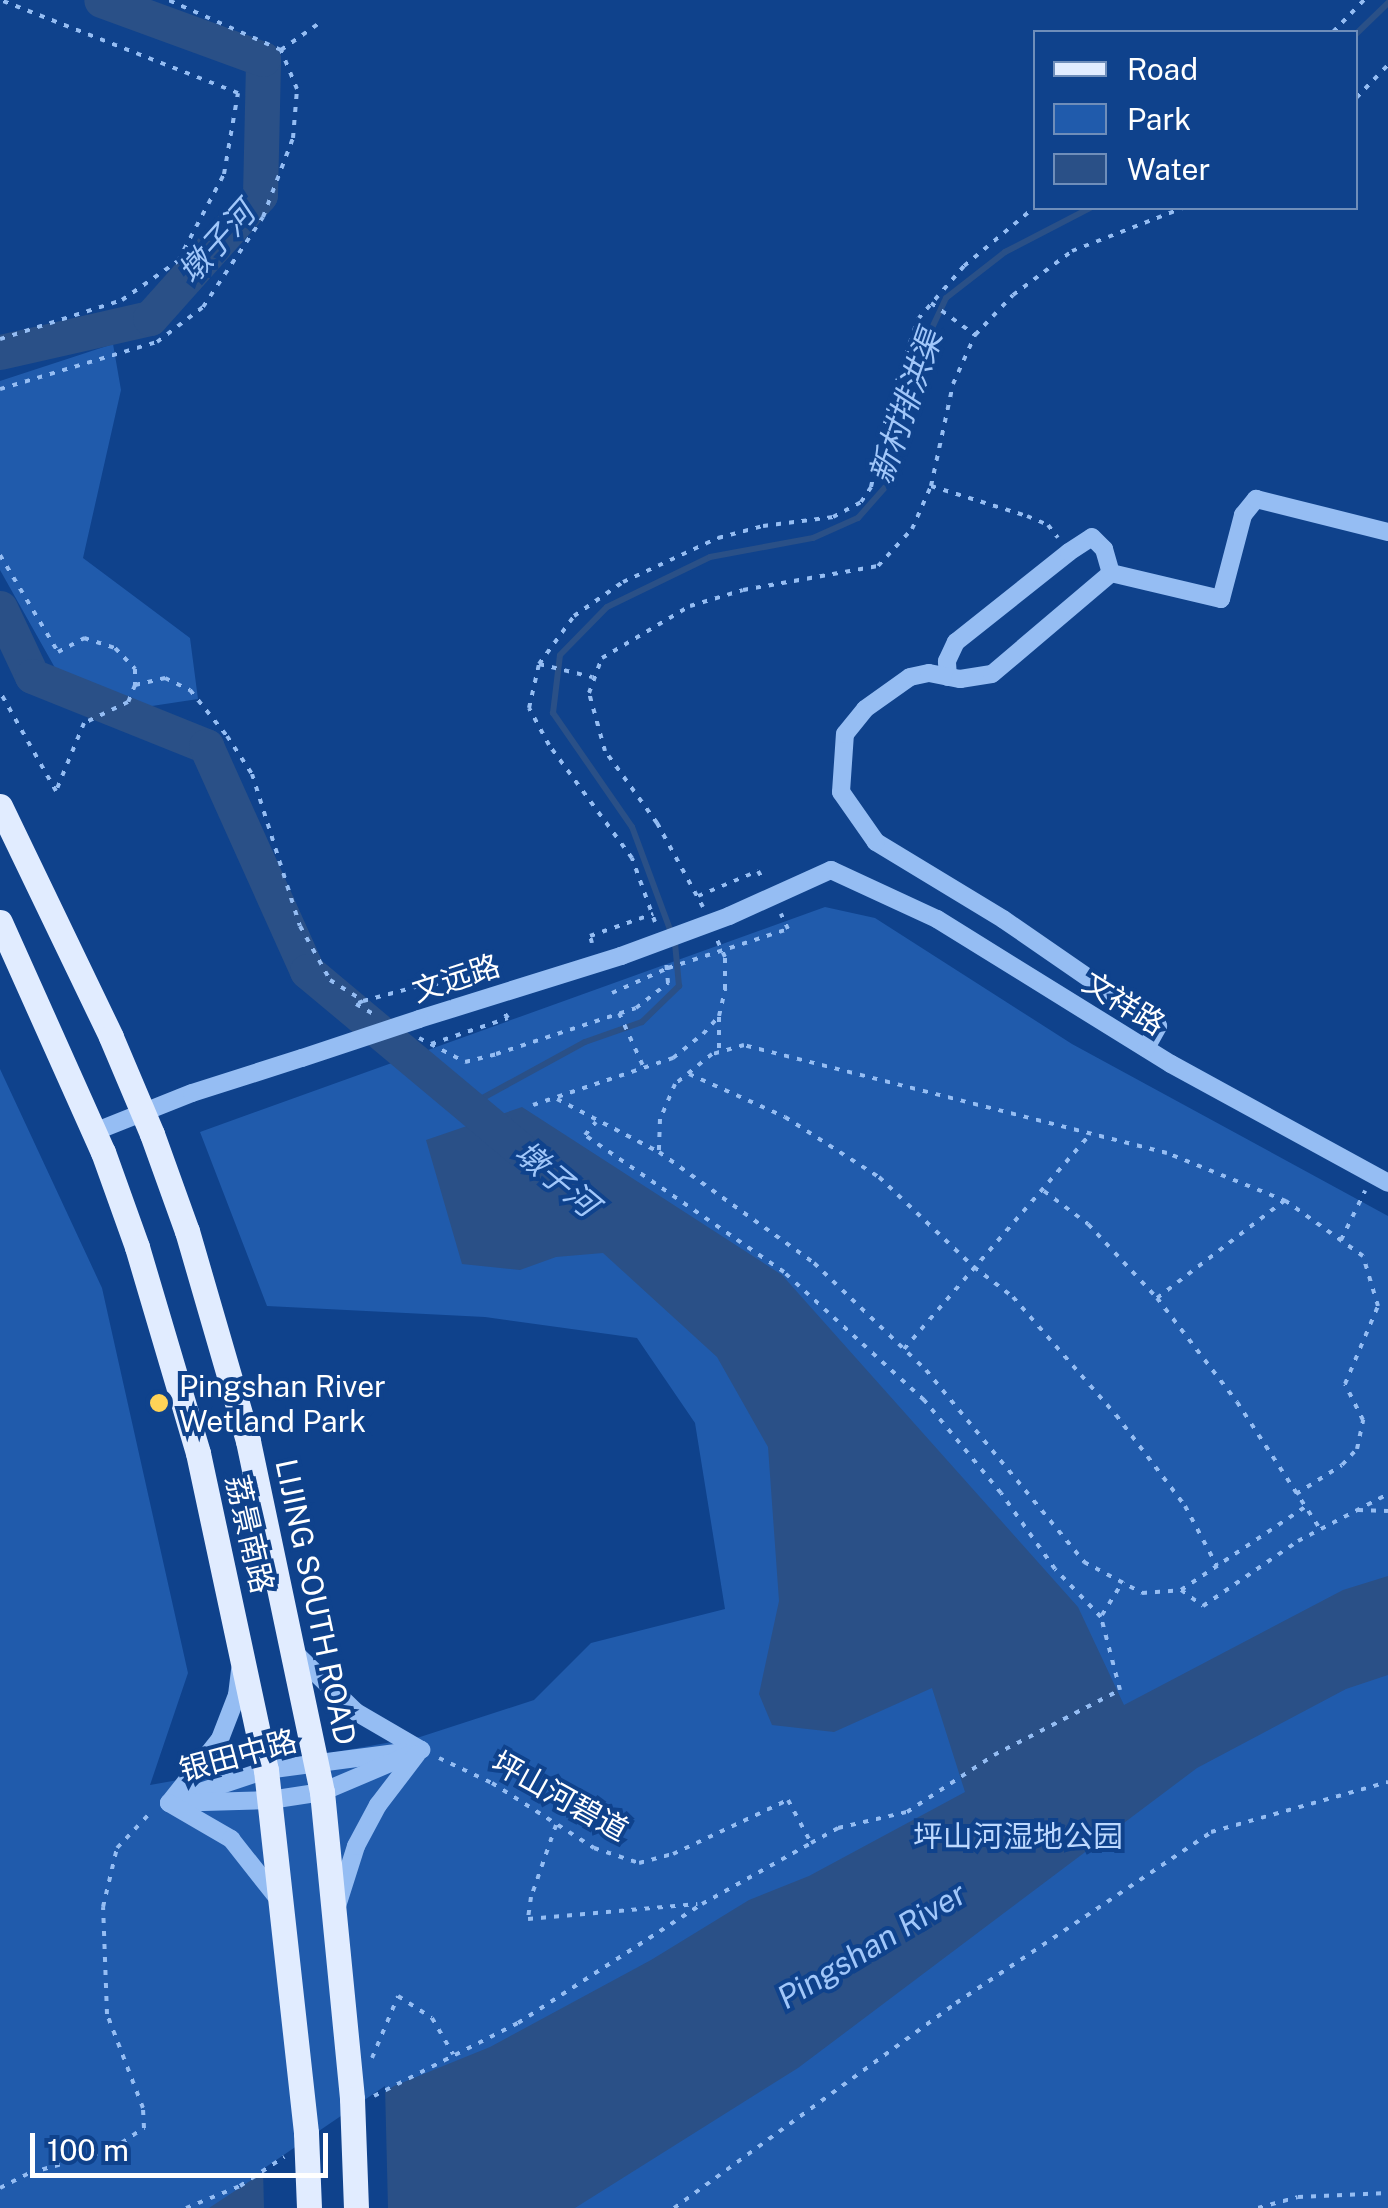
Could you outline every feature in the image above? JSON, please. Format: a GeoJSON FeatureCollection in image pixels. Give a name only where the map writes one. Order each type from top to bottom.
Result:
{"type":"FeatureCollection","features":[{"type":"Feature","properties":{"kind":"main road","name":"LIJING SOUTH ROAD"},"geometry":{"type":"LineString","coordinates":[[0,806],[142,1111],[187,1231],[248,1440],[322,1792],[357,2102],[356,2208]]}},
{"type":"Feature","properties":{"kind":"main road","name":"荔景南路"},"geometry":{"type":"LineString","coordinates":[[0,922],[94,1132],[137,1247],[198,1454],[266,1770],[306,2133],[308,2208]]}},
{"type":"Feature","properties":{"kind":"street"},"geometry":{"type":"LineString","coordinates":[[1110,573],[1222,599],[1243,515],[1256,499],[1388,532]]}},
{"type":"Feature","properties":{"kind":"street"},"geometry":{"type":"LineString","coordinates":[[948,677],[947,661],[956,642],[1092,537],[1104,549],[1110,573]]}},
{"type":"Feature","properties":{"kind":"street"},"geometry":{"type":"LineString","coordinates":[[1110,573],[992,674],[910,677],[865,709],[846,734],[841,792],[876,842],[1003,919],[1158,1026],[1146,1048]]}},
{"type":"Feature","properties":{"kind":"street","name":"文祥路"},"geometry":{"type":"LineString","coordinates":[[831,870],[938,920],[1146,1048],[1381,1179]]}},
{"type":"Feature","properties":{"kind":"street","name":"文远路"},"geometry":{"type":"LineString","coordinates":[[94,1132],[142,1111],[302,1058],[418,1027],[620,956],[729,916],[831,870]]}},
{"type":"Feature","properties":{"kind":"street"},"geometry":{"type":"LineString","coordinates":[[243,1649],[237,1694],[220,1739],[169,1803],[231,1840],[264,1875],[282,1905]]}},
{"type":"Feature","properties":{"kind":"street"},"geometry":{"type":"LineString","coordinates":[[296,1654],[356,1712],[421,1750],[378,1805],[356,1846],[335,1910]]}},
{"type":"Feature","properties":{"kind":"street","name":"银田中路"},"geometry":{"type":"LineString","coordinates":[[169,1803],[266,1770],[421,1750]]}},
{"type":"Feature","properties":{"kind":"street","name":"银田中路"},"geometry":{"type":"LineString","coordinates":[[169,1803],[270,1800],[322,1792],[421,1750]]}},
{"type":"Feature","properties":{"kind":"path"},"geometry":{"type":"LineString","coordinates":[[0,339],[122,300],[178,261],[224,174],[238,93],[1,0]]}},
{"type":"Feature","properties":{"kind":"path"},"geometry":{"type":"LineString","coordinates":[[0,389],[157,342],[203,307],[263,217],[293,138],[297,90],[280,50],[168,0]]}},
{"type":"Feature","properties":{"kind":"path"},"geometry":{"type":"LineString","coordinates":[[1335,30],[1364,0]]}},
{"type":"Feature","properties":{"kind":"path"},"geometry":{"type":"LineString","coordinates":[[280,50],[318,24]]}},
{"type":"Feature","properties":{"kind":"path"},"geometry":{"type":"LineString","coordinates":[[1358,96],[1388,65]]}},
{"type":"Feature","properties":{"kind":"path"},"geometry":{"type":"LineString","coordinates":[[658,932],[632,858],[549,746],[528,708],[538,664],[574,616],[623,582],[718,538],[763,526],[833,516],[862,502],[871,486],[905,349],[930,302],[1033,209]]}},
{"type":"Feature","properties":{"kind":"path"},"geometry":{"type":"LineString","coordinates":[[706,914],[657,823],[606,751],[589,693],[602,658],[690,606],[743,590],[878,566],[912,529],[931,486],[953,384],[975,335],[1013,294],[1072,251],[1177,210]]}},
{"type":"Feature","properties":{"kind":"path"},"geometry":{"type":"LineString","coordinates":[[930,302],[975,335]]}},
{"type":"Feature","properties":{"kind":"path"},"geometry":{"type":"LineString","coordinates":[[931,486],[1048,525],[1069,552]]}},
{"type":"Feature","properties":{"kind":"path"},"geometry":{"type":"LineString","coordinates":[[0,555],[58,652],[84,638],[115,648],[135,669],[135,685],[128,702],[84,723],[56,791],[0,692]]}},
{"type":"Feature","properties":{"kind":"path"},"geometry":{"type":"LineString","coordinates":[[538,664],[592,678]]}},
{"type":"Feature","properties":{"kind":"path"},"geometry":{"type":"LineString","coordinates":[[135,685],[148,678],[166,678],[190,690],[227,736],[252,774],[300,926],[330,980],[364,1000]]}},
{"type":"Feature","properties":{"kind":"path"},"geometry":{"type":"LineString","coordinates":[[698,896],[758,871],[762,878]]}},
{"type":"Feature","properties":{"kind":"path"},"geometry":{"type":"LineString","coordinates":[[592,942],[590,936],[653,914]]}},
{"type":"Feature","properties":{"kind":"path"},"geometry":{"type":"LineString","coordinates":[[612,993],[668,968],[788,929],[780,914]]}},
{"type":"Feature","properties":{"kind":"path"},"geometry":{"type":"LineString","coordinates":[[714,932],[722,951],[724,989],[719,1052]]}},
{"type":"Feature","properties":{"kind":"path"},"geometry":{"type":"LineString","coordinates":[[418,1027],[431,1044],[465,1062],[619,1013],[653,998],[668,982],[663,950]]}},
{"type":"Feature","properties":{"kind":"path"},"geometry":{"type":"LineString","coordinates":[[386,1020],[356,1004],[434,982],[442,994]]}},
{"type":"Feature","properties":{"kind":"path"},"geometry":{"type":"LineString","coordinates":[[431,1044],[508,1018],[504,1011]]}},
{"type":"Feature","properties":{"kind":"path"},"geometry":{"type":"LineString","coordinates":[[619,1013],[645,1069]]}},
{"type":"Feature","properties":{"kind":"path"},"geometry":{"type":"LineString","coordinates":[[533,1105],[673,1058],[719,1016]]}},
{"type":"Feature","properties":{"kind":"path"},"geometry":{"type":"LineString","coordinates":[[659,1152],[660,1119],[675,1084],[719,1052],[744,1045],[1167,1153],[1286,1200],[1362,1256],[1378,1306],[1345,1384],[1363,1420],[1363,1435],[1342,1465],[1296,1494]]}},
{"type":"Feature","properties":{"kind":"path"},"geometry":{"type":"LineString","coordinates":[[688,1073],[784,1118],[879,1177],[974,1267],[1013,1297],[1116,1415],[1185,1506],[1217,1566]]}},
{"type":"Feature","properties":{"kind":"path"},"geometry":{"type":"LineString","coordinates":[[555,1098],[659,1152],[814,1263],[904,1349],[1084,1562],[1142,1592],[1181,1590],[1305,1507]]}},
{"type":"Feature","properties":{"kind":"path"},"geometry":{"type":"LineString","coordinates":[[357,2102],[518,2022],[702,1904],[810,1843],[838,1828],[907,1812],[994,1755],[1120,1690],[1101,1617],[1055,1569],[1001,1493],[924,1400],[784,1272],[586,1135],[596,1122]]}},
{"type":"Feature","properties":{"kind":"path"},"geometry":{"type":"LineString","coordinates":[[904,1349],[1091,1133]]}},
{"type":"Feature","properties":{"kind":"path"},"geometry":{"type":"LineString","coordinates":[[1341,1240],[1381,1179]]}},
{"type":"Feature","properties":{"kind":"path"},"geometry":{"type":"LineString","coordinates":[[1044,1191],[1088,1224],[1157,1298],[1237,1402],[1320,1529]]}},
{"type":"Feature","properties":{"kind":"path"},"geometry":{"type":"LineString","coordinates":[[1157,1298],[1286,1200]]}},
{"type":"Feature","properties":{"kind":"path"},"geometry":{"type":"LineString","coordinates":[[1181,1590],[1203,1606],[1320,1529],[1388,1494]]}},
{"type":"Feature","properties":{"kind":"path"},"geometry":{"type":"LineString","coordinates":[[1356,1510],[1388,1511]]}},
{"type":"Feature","properties":{"kind":"path"},"geometry":{"type":"LineString","coordinates":[[1101,1617],[1124,1581]]}},
{"type":"Feature","properties":{"kind":"path","name":"坪山河碧道"},"geometry":{"type":"LineString","coordinates":[[421,1750],[492,1783],[594,1848],[639,1863],[673,1854],[788,1800],[810,1843]]}},
{"type":"Feature","properties":{"kind":"path"},"geometry":{"type":"LineString","coordinates":[[674,2208],[956,2003],[1211,1832],[1388,1782]]}},
{"type":"Feature","properties":{"kind":"path"},"geometry":{"type":"LineString","coordinates":[[0,2188],[30,2174],[111,2150],[144,2128],[143,2108],[108,2014],[102,1907],[116,1848],[146,1814],[169,1803]]}},
{"type":"Feature","properties":{"kind":"path"},"geometry":{"type":"LineString","coordinates":[[556,1826],[530,1897],[528,1919],[702,1904]]}},
{"type":"Feature","properties":{"kind":"path"},"geometry":{"type":"LineString","coordinates":[[357,2102],[398,1996],[432,2018],[453,2055]]}},
{"type":"Feature","properties":{"kind":"path"},"geometry":{"type":"LineString","coordinates":[[186,2208],[240,2186],[286,2156]]}},
{"type":"Feature","properties":{"kind":"path"},"geometry":{"type":"LineString","coordinates":[[1258,2208],[1298,2196],[1388,2193]]}},
{"type":"Feature","properties":{"kind":"green space"},"geometry":{"type":"Polygon","coordinates":[[[113,344],[121,390],[83,558],[190,638],[198,699],[132,709],[59,675],[0,570],[0,381],[113,344]]]}},
{"type":"Feature","properties":{"kind":"green space","name":"坪山河湿地公园"},"geometry":{"type":"Polygon","coordinates":[[[825,907],[875,918],[1072,1044],[1388,1216],[1388,2208],[0,2208],[0,1069],[102,1288],[188,1673],[150,1785],[420,1737],[534,1700],[591,1643],[725,1609],[695,1423],[637,1338],[485,1317],[267,1306],[200,1132],[825,907]]]}},
{"type":"Feature","properties":{"kind":"water","name":"Pingshan River"},"geometry":{"type":"Polygon","coordinates":[[[522,1107],[782,1275],[1078,1607],[1124,1705],[1343,1590],[1388,1576],[1388,1675],[1346,1689],[1197,1768],[798,2068],[575,2208],[209,2208],[394,2086],[490,2047],[651,1960],[749,1900],[809,1876],[965,1792],[932,1688],[834,1732],[772,1725],[759,1694],[779,1601],[768,1447],[717,1357],[603,1253],[556,1257],[520,1270],[462,1264],[426,1140],[522,1107]]]}},
{"type":"Feature","properties":{"kind":"pier"},"geometry":{"type":"Polygon","coordinates":[[[385,2086],[388,2208],[264,2208],[263,2169],[385,2086]]]}},
{"type":"Feature","properties":{"kind":"waterway","name":"墩子河"},"geometry":{"type":"LineString","coordinates":[[0,352],[150,318],[260,195],[263,59],[101,0]]}},
{"type":"Feature","properties":{"kind":"waterway","name":"新村排洪渠"},"geometry":{"type":"LineString","coordinates":[[1358,32],[1388,3]]}},
{"type":"Feature","properties":{"kind":"waterway","name":"新村排洪渠"},"geometry":{"type":"LineString","coordinates":[[468,1106],[585,1042],[642,1022],[679,986],[675,943],[632,827],[553,713],[560,655],[607,607],[710,557],[813,538],[858,518],[888,484],[909,377],[946,298],[1005,252],[1086,210]]}},
{"type":"Feature","properties":{"kind":"waterway","name":"墩子河"},"geometry":{"type":"LineString","coordinates":[[0,608],[32,676],[206,746],[307,971],[519,1148]]}},
{"type":"Feature","properties":{"kind":"place","name":"Pingshan River Wetland Park"},"geometry":{"type":"Point","coordinates":[159,1403]}}]}
